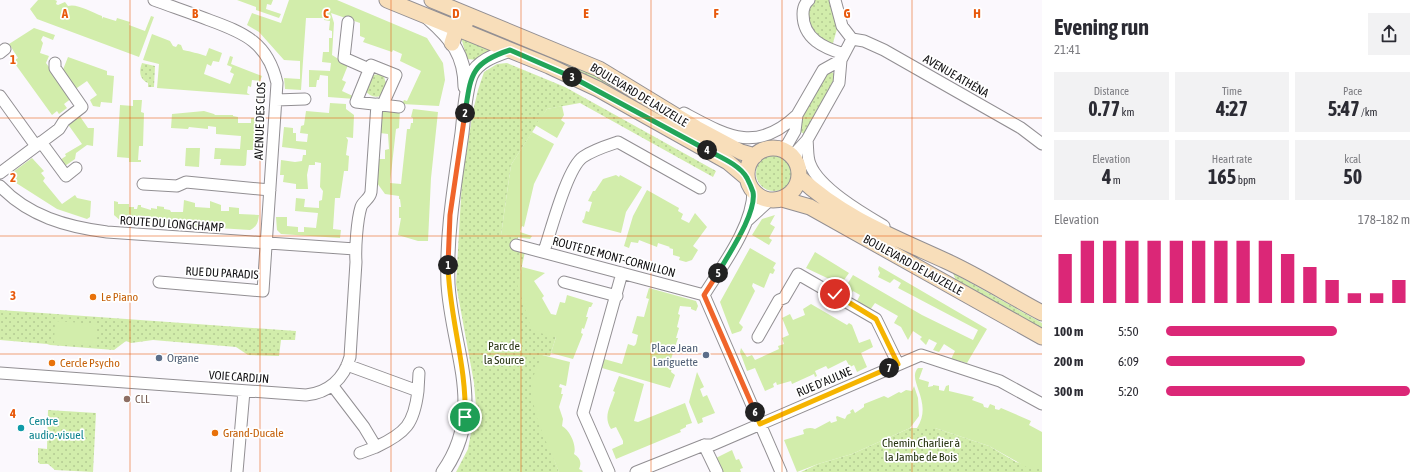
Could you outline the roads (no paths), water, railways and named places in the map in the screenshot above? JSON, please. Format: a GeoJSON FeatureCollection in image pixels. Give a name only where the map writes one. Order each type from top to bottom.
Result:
{"type":"FeatureCollection","features":[{"type":"Feature","properties":{"kind":"main road","name":"BOULEVARD DE LAUZELLE"},"geometry":{"type":"LineString","coordinates":[[387,0],[457,27],[598,89],[728,162],[750,185]]}},
{"type":"Feature","properties":{"kind":"main road","name":"BOULEVARD DE LAUZELLE"},"geometry":{"type":"LineString","coordinates":[[432,0],[599,69],[696,128],[741,152],[755,156]]}},
{"type":"Feature","properties":{"kind":"main road"},"geometry":{"type":"LineString","coordinates":[[452,43],[457,27],[490,23]]}},
{"type":"Feature","properties":{"kind":"main road"},"geometry":{"type":"LineString","coordinates":[[767,149],[780,149],[792,157],[796,162],[799,178],[793,190],[776,200],[760,197],[750,185],[748,167],[755,156],[767,149]]}},
{"type":"Feature","properties":{"kind":"main road","name":"BOULEVARD DE LAUZELLE"},"geometry":{"type":"LineString","coordinates":[[799,178],[823,198],[855,219],[947,261],[1042,313]]}},
{"type":"Feature","properties":{"kind":"main road","name":"BOULEVARD DE LAUZELLE"},"geometry":{"type":"LineString","coordinates":[[776,200],[810,207],[1042,337]]}},
{"type":"Feature","properties":{"kind":"street","name":"AVENUE DES CLOS"},"geometry":{"type":"LineString","coordinates":[[154,0],[234,29],[257,44],[264,53],[274,72],[277,83],[265,244]]}},
{"type":"Feature","properties":{"kind":"street"},"geometry":{"type":"LineString","coordinates":[[809,0],[805,4],[803,11],[806,29],[814,40],[825,48],[843,57]]}},
{"type":"Feature","properties":{"kind":"street"},"geometry":{"type":"LineString","coordinates":[[796,162],[798,152],[807,140],[839,83],[843,57],[852,39],[842,26],[835,0]]}},
{"type":"Feature","properties":{"kind":"street"},"geometry":{"type":"LineString","coordinates":[[424,15],[437,26],[460,53],[464,68],[465,113]]}},
{"type":"Feature","properties":{"kind":"street"},"geometry":{"type":"LineString","coordinates":[[348,22],[344,58],[369,69]]}},
{"type":"Feature","properties":{"kind":"street","name":"AVENUE ATHÉNA"},"geometry":{"type":"LineString","coordinates":[[852,39],[864,41],[884,50],[1021,128],[1042,144]]}},
{"type":"Feature","properties":{"kind":"street"},"geometry":{"type":"LineString","coordinates":[[443,472],[459,441],[465,417],[464,380],[448,286],[448,254],[450,215],[465,113],[471,76],[480,64],[494,55],[510,50]]}},
{"type":"Feature","properties":{"kind":"street"},"geometry":{"type":"LineString","coordinates":[[626,85],[638,89],[724,134],[763,137],[787,125],[797,115],[823,70],[843,57]]}},
{"type":"Feature","properties":{"kind":"street"},"geometry":{"type":"LineString","coordinates":[[0,174],[59,129],[64,121],[82,107],[55,68],[55,62]]}},
{"type":"Feature","properties":{"kind":"street"},"geometry":{"type":"LineString","coordinates":[[380,104],[396,75],[371,65],[356,102],[399,107]]}},
{"type":"Feature","properties":{"kind":"street"},"geometry":{"type":"LineString","coordinates":[[0,96],[66,176],[76,168]]}},
{"type":"Feature","properties":{"kind":"street"},"geometry":{"type":"LineString","coordinates":[[276,100],[305,99]]}},
{"type":"Feature","properties":{"kind":"street","name":"VOIE CARDIJN"},"geometry":{"type":"LineString","coordinates":[[0,373],[306,395],[319,393],[332,385],[341,376],[350,357],[356,262],[355,249],[361,208],[369,198],[371,192],[380,104]]}},
{"type":"Feature","properties":{"kind":"street"},"geometry":{"type":"LineString","coordinates":[[780,149],[787,145],[795,131],[797,115]]}},
{"type":"Feature","properties":{"kind":"street"},"geometry":{"type":"LineString","coordinates":[[807,140],[810,164],[815,174],[824,184],[878,222],[898,234],[935,251],[947,261]]}},
{"type":"Feature","properties":{"kind":"street"},"geometry":{"type":"LineString","coordinates":[[544,252],[567,181],[582,157],[600,149],[618,142],[700,188]]}},
{"type":"Feature","properties":{"kind":"street"},"geometry":{"type":"LineString","coordinates":[[143,184],[177,186],[186,182],[270,190]]}},
{"type":"Feature","properties":{"kind":"street"},"geometry":{"type":"LineString","coordinates":[[750,185],[753,199],[745,226],[704,295],[781,472]]}},
{"type":"Feature","properties":{"kind":"street","name":"ROUTE DU LONGCHAMP"},"geometry":{"type":"LineString","coordinates":[[0,186],[16,200],[47,218],[78,228],[107,232],[265,244],[355,249]]}},
{"type":"Feature","properties":{"kind":"street"},"geometry":{"type":"LineString","coordinates":[[745,226],[776,200]]}},
{"type":"Feature","properties":{"kind":"street","name":"RUE DU PARADIS"},"geometry":{"type":"LineString","coordinates":[[159,282],[263,291],[265,244]]}},
{"type":"Feature","properties":{"kind":"street","name":"ROUTE DE MONT-CORNILLON"},"geometry":{"type":"LineString","coordinates":[[516,245],[704,295]]}},
{"type":"Feature","properties":{"kind":"street"},"geometry":{"type":"LineString","coordinates":[[610,472],[583,413],[617,296],[622,273]]}},
{"type":"Feature","properties":{"kind":"street"},"geometry":{"type":"LineString","coordinates":[[758,337],[779,300],[784,298],[798,274],[876,319],[898,364]]}},
{"type":"Feature","properties":{"kind":"street"},"geometry":{"type":"LineString","coordinates":[[564,282],[617,296]]}},
{"type":"Feature","properties":{"kind":"street","name":"RUE D'AULNE"},"geometry":{"type":"LineString","coordinates":[[636,472],[704,445],[712,445],[921,355],[1000,381],[1042,404]]}},
{"type":"Feature","properties":{"kind":"street"},"geometry":{"type":"LineString","coordinates":[[347,365],[418,391]]}},
{"type":"Feature","properties":{"kind":"street"},"geometry":{"type":"LineString","coordinates":[[360,453],[394,439],[402,432],[416,411],[419,373]]}},
{"type":"Feature","properties":{"kind":"street"},"geometry":{"type":"LineString","coordinates":[[332,385],[364,427],[376,447]]}},
{"type":"Feature","properties":{"kind":"street"},"geometry":{"type":"LineString","coordinates":[[237,472],[244,391]]}},
{"type":"Feature","properties":{"kind":"street"},"geometry":{"type":"LineString","coordinates":[[704,445],[717,472]]}},
{"type":"Feature","properties":{"kind":"place","name":"Le Piano"},"geometry":{"type":"Point","coordinates":[93,297]}},
{"type":"Feature","properties":{"kind":"place","name":"Place Jean Lariguette"},"geometry":{"type":"Point","coordinates":[706,355]}},
{"type":"Feature","properties":{"kind":"place","name":"Organe"},"geometry":{"type":"Point","coordinates":[159,358]}},
{"type":"Feature","properties":{"kind":"place","name":"Cercle Psycho"},"geometry":{"type":"Point","coordinates":[52,363]}},
{"type":"Feature","properties":{"kind":"place","name":"CLL"},"geometry":{"type":"Point","coordinates":[127,399]}},
{"type":"Feature","properties":{"kind":"place","name":"Centre audio-visuel"},"geometry":{"type":"Point","coordinates":[21,428]}},
{"type":"Feature","properties":{"kind":"place","name":"Grand-Ducale"},"geometry":{"type":"Point","coordinates":[215,433]}},
{"type":"Feature","properties":{"kind":"park label","name":"Parc de la Source"},"geometry":{"type":"Point","coordinates":[504,353]}},
{"type":"Feature","properties":{"kind":"park label","name":"Chemin Charlier à la Jambe de Bois"},"geometry":{"type":"Point","coordinates":[921,450]}}]}
